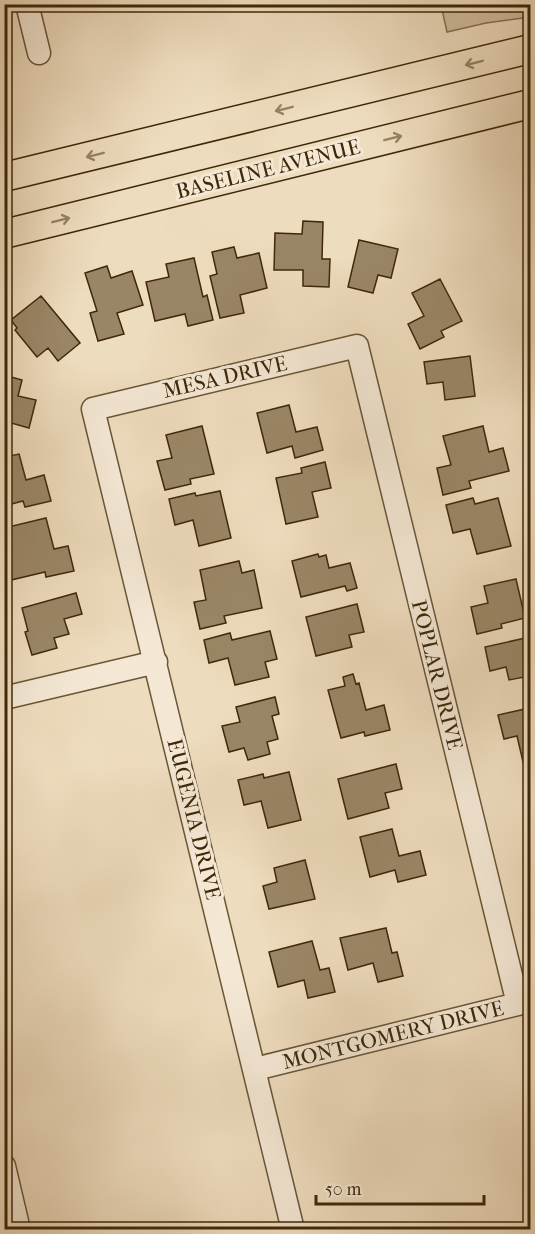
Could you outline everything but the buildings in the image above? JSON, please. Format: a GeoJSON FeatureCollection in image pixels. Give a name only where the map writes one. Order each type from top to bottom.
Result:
{"type":"FeatureCollection","features":[{"type":"Feature","properties":{"kind":"main road"},"geometry":{"type":"LineString","coordinates":[[4,177],[531,49]]}},
{"type":"Feature","properties":{"kind":"main road","name":"BASELINE AVENUE"},"geometry":{"type":"LineString","coordinates":[[4,234],[531,104]]}},
{"type":"Feature","properties":{"kind":"street"},"geometry":{"type":"LineString","coordinates":[[27,4],[39,53]]}},
{"type":"Feature","properties":{"kind":"street","name":"MESA DRIVE"},"geometry":{"type":"LineString","coordinates":[[93,409],[357,346]]}},
{"type":"Feature","properties":{"kind":"street","name":"POPLAR DRIVE"},"geometry":{"type":"LineString","coordinates":[[357,346],[524,1003]]}},
{"type":"Feature","properties":{"kind":"street","name":"EUGENIA DRIVE"},"geometry":{"type":"LineString","coordinates":[[93,409],[293,1230]]}},
{"type":"Feature","properties":{"kind":"street"},"geometry":{"type":"LineString","coordinates":[[4,698],[156,662]]}},
{"type":"Feature","properties":{"kind":"street","name":"MONTGOMERY DRIVE"},"geometry":{"type":"LineString","coordinates":[[255,1069],[524,1003]]}},
{"type":"Feature","properties":{"kind":"street"},"geometry":{"type":"LineString","coordinates":[[4,1166],[19,1230]]}},
{"type":"Feature","properties":{"kind":"shaded area"},"geometry":{"type":"Polygon","coordinates":[[[441,5],[530,5],[530,17],[486,23],[447,32],[441,5]]]}}]}
